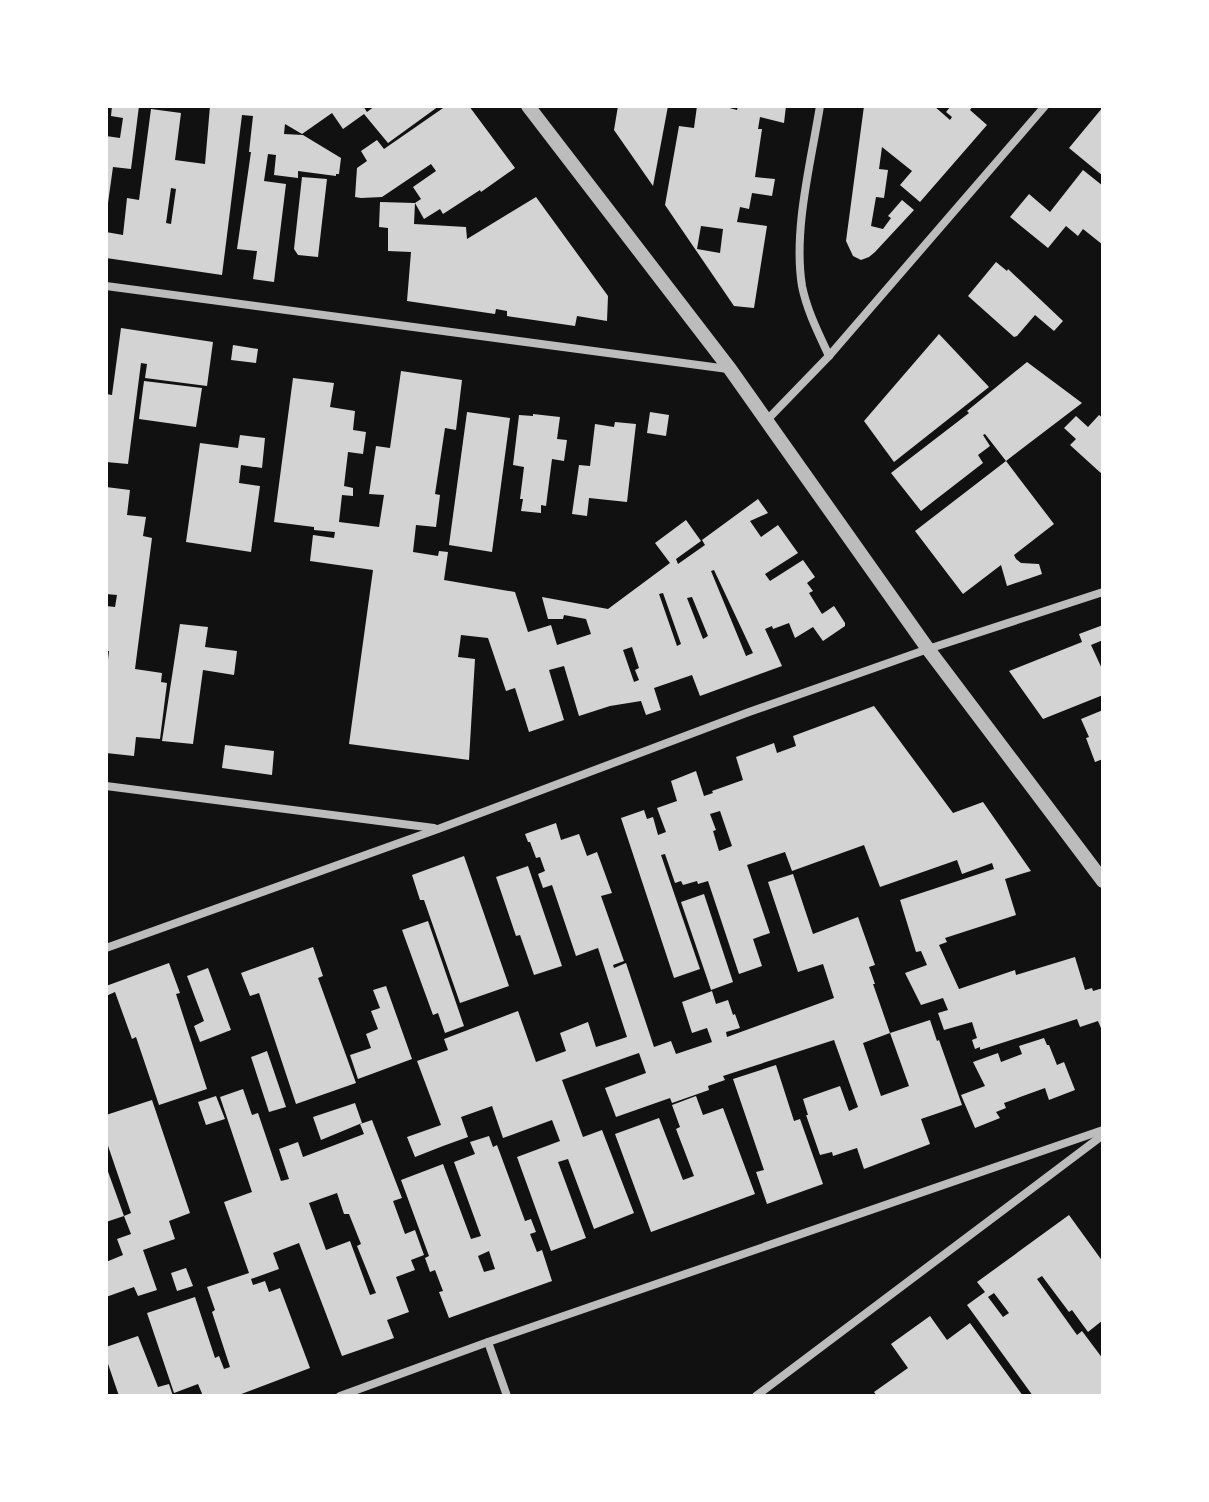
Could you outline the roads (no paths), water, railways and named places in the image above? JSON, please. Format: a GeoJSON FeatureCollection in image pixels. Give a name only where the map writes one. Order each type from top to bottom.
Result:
{"type":"FeatureCollection","features":[{"type":"Feature","properties":{"kind":"street"},"geometry":{"type":"LineString","coordinates":[[528,106],[730,369],[928,649],[1103,881]]}},
{"type":"Feature","properties":{"kind":"street"},"geometry":{"type":"LineString","coordinates":[[820,106],[799,258],[803,290],[829,356]]}},
{"type":"Feature","properties":{"kind":"street"},"geometry":{"type":"LineString","coordinates":[[767,420],[829,356],[1045,106]]}},
{"type":"Feature","properties":{"kind":"street"},"geometry":{"type":"LineString","coordinates":[[106,286],[730,369]]}},
{"type":"Feature","properties":{"kind":"street"},"geometry":{"type":"LineString","coordinates":[[106,948],[438,829],[734,717],[1103,592]]}},
{"type":"Feature","properties":{"kind":"street"},"geometry":{"type":"LineString","coordinates":[[106,786],[438,829]]}},
{"type":"Feature","properties":{"kind":"street"},"geometry":{"type":"LineString","coordinates":[[340,1396],[488,1342],[1103,1133]]}},
{"type":"Feature","properties":{"kind":"street"},"geometry":{"type":"LineString","coordinates":[[756,1396],[1103,1133]]}},
{"type":"Feature","properties":{"kind":"street"},"geometry":{"type":"LineString","coordinates":[[488,1342],[507,1396]]}}]}
